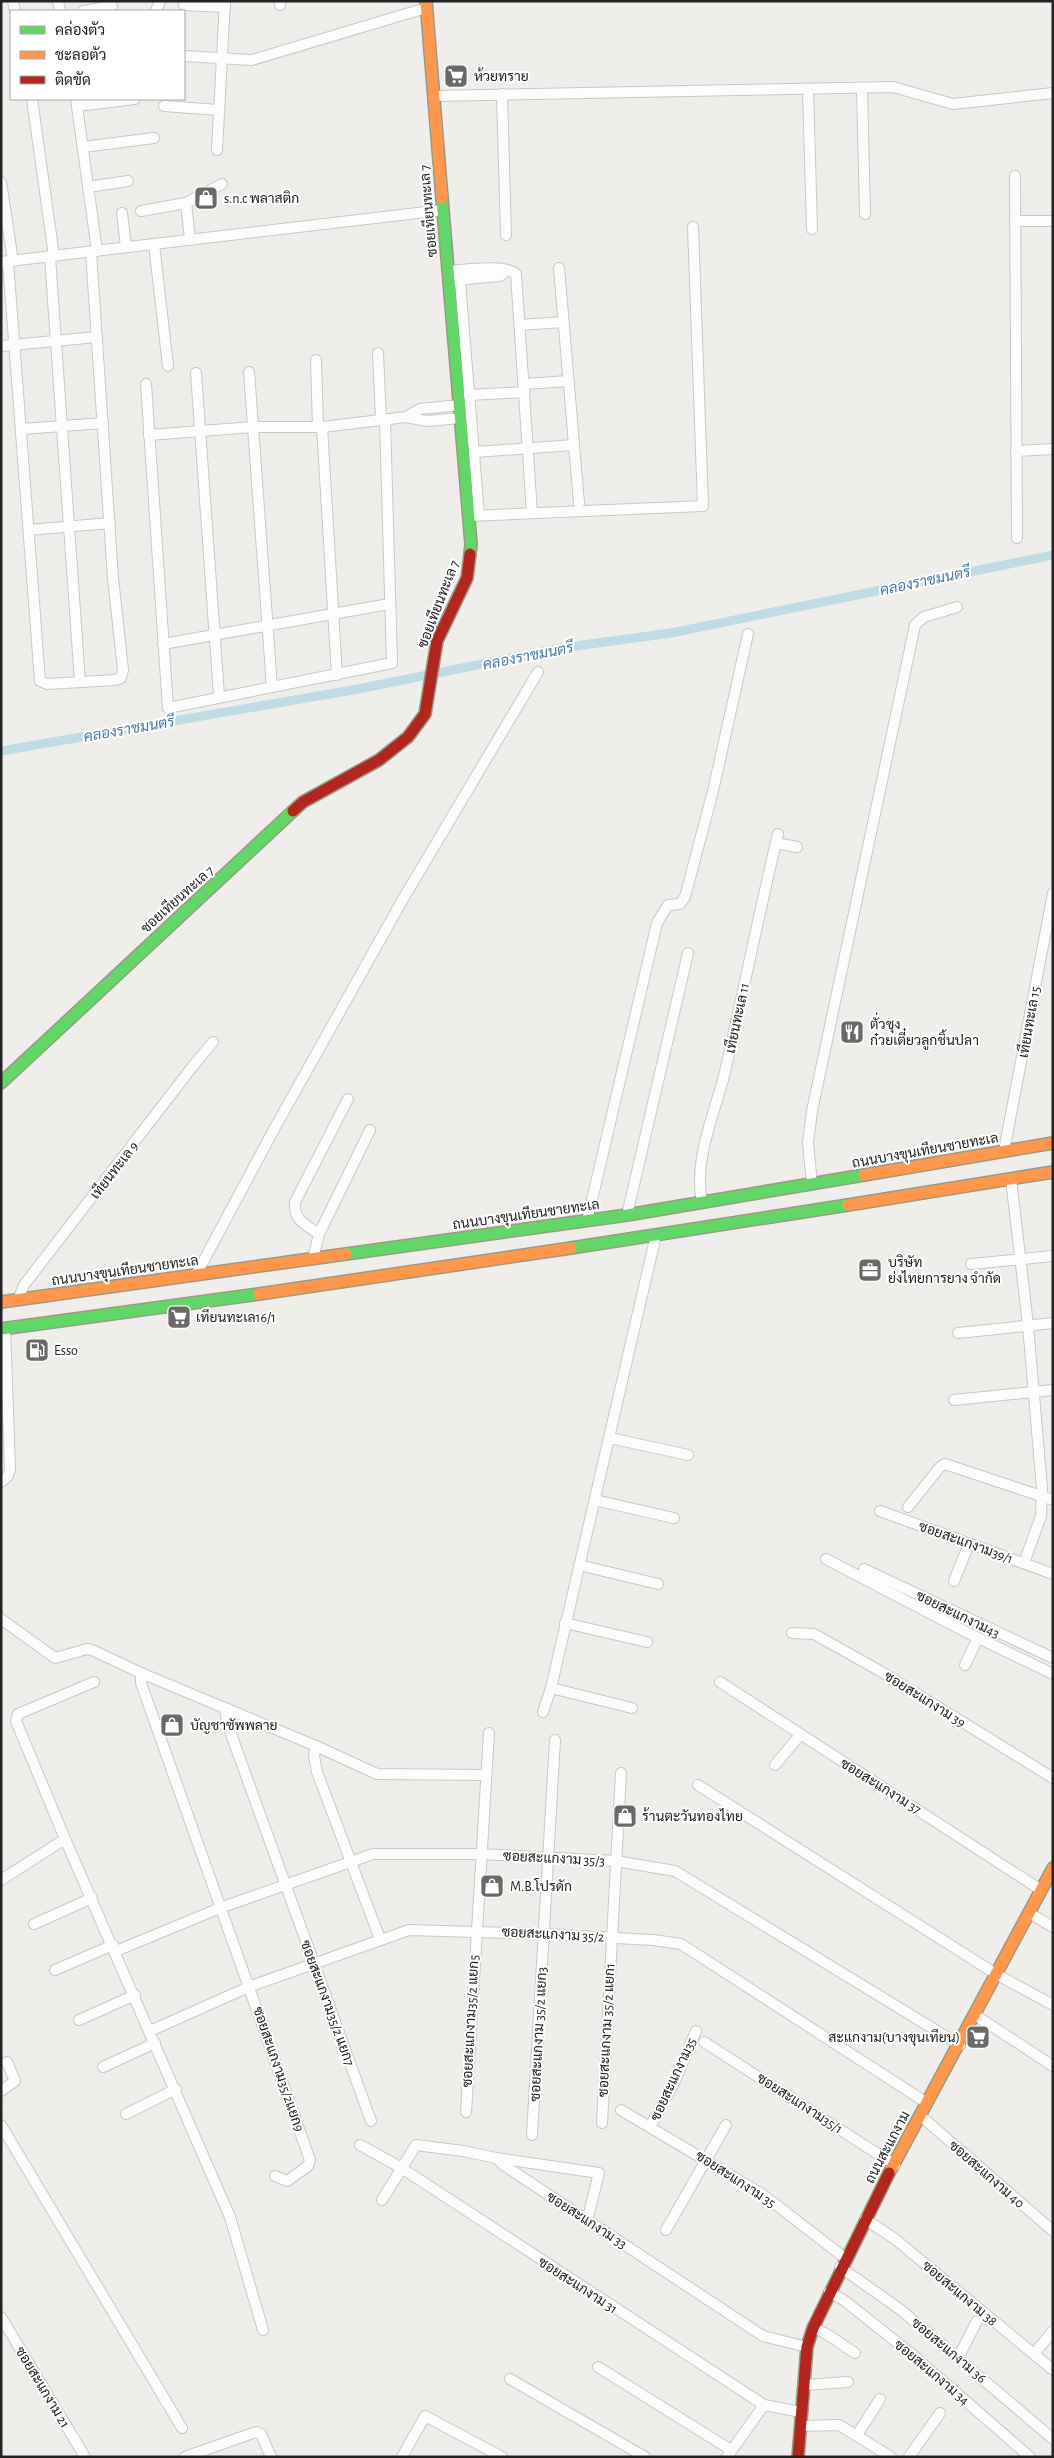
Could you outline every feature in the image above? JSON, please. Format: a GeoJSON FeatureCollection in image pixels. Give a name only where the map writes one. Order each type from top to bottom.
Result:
{"type":"FeatureCollection","features":[{"type":"Feature","properties":{"kind":"main road","name":"ซอยเทียนทะเล 7"},"geometry":{"type":"LineString","coordinates":[[1,1082],[303,802],[394,750],[416,726],[428,705],[434,653],[469,569],[474,516],[460,405],[454,275],[443,210],[426,5]]}},
{"type":"Feature","properties":{"kind":"main road","name":"ถนนบางขุนเทียนชายทะเล"},"geometry":{"type":"LineString","coordinates":[[1,1302],[627,1215],[1053,1143]]}},
{"type":"Feature","properties":{"kind":"main road"},"geometry":{"type":"LineString","coordinates":[[3,1328],[161,1308],[656,1236],[1053,1172]]}},
{"type":"Feature","properties":{"kind":"main road"},"geometry":{"type":"LineString","coordinates":[[715,1200],[712,1214],[720,1226]]}},
{"type":"Feature","properties":{"kind":"main road"},"geometry":{"type":"LineString","coordinates":[[680,1206],[687,1216],[688,1224],[684,1231]]}},
{"type":"Feature","properties":{"kind":"main road","name":"ถนนสะแกงาม"},"geometry":{"type":"LineString","coordinates":[[798,2457],[807,2347],[813,2328],[865,2219],[960,2045],[1053,1868]]}},
{"type":"Feature","properties":{"kind":"street"},"geometry":{"type":"LineString","coordinates":[[184,5],[225,4],[217,150]]}},
{"type":"Feature","properties":{"kind":"street"},"geometry":{"type":"LineString","coordinates":[[185,56],[248,60],[426,5]]}},
{"type":"Feature","properties":{"kind":"street"},"geometry":{"type":"LineString","coordinates":[[90,10],[112,6]]}},
{"type":"Feature","properties":{"kind":"street"},"geometry":{"type":"LineString","coordinates":[[433,96],[808,88],[899,88],[953,104],[1053,93]]}},
{"type":"Feature","properties":{"kind":"street"},"geometry":{"type":"LineString","coordinates":[[808,88],[812,228]]}},
{"type":"Feature","properties":{"kind":"street"},"geometry":{"type":"LineString","coordinates":[[862,88],[865,214]]}},
{"type":"Feature","properties":{"kind":"street"},"geometry":{"type":"LineString","coordinates":[[502,94],[506,235]]}},
{"type":"Feature","properties":{"kind":"street"},"geometry":{"type":"LineString","coordinates":[[32,100],[52,256],[60,426],[80,682]]}},
{"type":"Feature","properties":{"kind":"street"},"geometry":{"type":"LineString","coordinates":[[1,182],[22,429],[40,681],[47,684],[115,680],[122,675],[97,337],[94,252],[77,102],[116,100]]}},
{"type":"Feature","properties":{"kind":"street"},"geometry":{"type":"LineString","coordinates":[[164,106],[218,110]]}},
{"type":"Feature","properties":{"kind":"street"},"geometry":{"type":"LineString","coordinates":[[83,147],[154,138]]}},
{"type":"Feature","properties":{"kind":"street"},"geometry":{"type":"LineString","coordinates":[[1015,176],[1017,538]]}},
{"type":"Feature","properties":{"kind":"street"},"geometry":{"type":"LineString","coordinates":[[88,187],[128,182]]}},
{"type":"Feature","properties":{"kind":"street"},"geometry":{"type":"LineString","coordinates":[[141,211],[186,203],[222,184]]}},
{"type":"Feature","properties":{"kind":"street"},"geometry":{"type":"LineString","coordinates":[[186,203],[190,239]]}},
{"type":"Feature","properties":{"kind":"street"},"geometry":{"type":"LineString","coordinates":[[7,262],[443,210]]}},
{"type":"Feature","properties":{"kind":"street"},"geometry":{"type":"LineString","coordinates":[[122,213],[126,247]]}},
{"type":"Feature","properties":{"kind":"street"},"geometry":{"type":"LineString","coordinates":[[1015,221],[1053,221]]}},
{"type":"Feature","properties":{"kind":"street"},"geometry":{"type":"LineString","coordinates":[[532,513],[516,274],[512,270],[506,271],[500,276],[454,275],[475,452],[474,516],[703,506],[694,227]]}},
{"type":"Feature","properties":{"kind":"street"},"geometry":{"type":"LineString","coordinates":[[154,244],[168,366]]}},
{"type":"Feature","properties":{"kind":"street"},"geometry":{"type":"LineString","coordinates":[[559,268],[579,503]]}},
{"type":"Feature","properties":{"kind":"street"},"geometry":{"type":"LineString","coordinates":[[520,325],[563,322]]}},
{"type":"Feature","properties":{"kind":"street"},"geometry":{"type":"LineString","coordinates":[[1,346],[97,337]]}},
{"type":"Feature","properties":{"kind":"street"},"geometry":{"type":"LineString","coordinates":[[146,384],[168,708],[219,696],[392,663],[383,420],[378,354]]}},
{"type":"Feature","properties":{"kind":"street"},"geometry":{"type":"LineString","coordinates":[[316,360],[337,675]]}},
{"type":"Feature","properties":{"kind":"street"},"geometry":{"type":"LineString","coordinates":[[249,372],[272,687]]}},
{"type":"Feature","properties":{"kind":"street"},"geometry":{"type":"LineString","coordinates":[[196,373],[219,696]]}},
{"type":"Feature","properties":{"kind":"street"},"geometry":{"type":"LineString","coordinates":[[469,395],[568,381]]}},
{"type":"Feature","properties":{"kind":"street"},"geometry":{"type":"LineString","coordinates":[[406,417],[420,409],[460,405]]}},
{"type":"Feature","properties":{"kind":"street"},"geometry":{"type":"LineString","coordinates":[[149,434],[320,426],[406,417],[427,421],[462,418]]}},
{"type":"Feature","properties":{"kind":"street"},"geometry":{"type":"LineString","coordinates":[[22,429],[103,423]]}},
{"type":"Feature","properties":{"kind":"street"},"geometry":{"type":"LineString","coordinates":[[475,452],[574,445]]}},
{"type":"Feature","properties":{"kind":"street"},"geometry":{"type":"LineString","coordinates":[[1016,451],[1053,449]]}},
{"type":"Feature","properties":{"kind":"street"},"geometry":{"type":"LineString","coordinates":[[29,530],[110,523]]}},
{"type":"Feature","properties":{"kind":"street"},"geometry":{"type":"LineString","coordinates":[[163,644],[389,604]]}},
{"type":"Feature","properties":{"kind":"street"},"geometry":{"type":"LineString","coordinates":[[812,1184],[808,1143],[812,1111],[915,625],[924,617],[957,606]]}},
{"type":"Feature","properties":{"kind":"street"},"geometry":{"type":"LineString","coordinates":[[587,1221],[657,923],[668,906],[680,904],[684,897],[713,791],[748,634]]}},
{"type":"Feature","properties":{"kind":"street"},"geometry":{"type":"LineString","coordinates":[[196,1275],[273,1131],[403,899],[538,672]]}},
{"type":"Feature","properties":{"kind":"street","name":"เทียนทะเล 11"},"geometry":{"type":"LineString","coordinates":[[702,1202],[699,1188],[702,1158],[724,1073],[777,838],[797,848]]}},
{"type":"Feature","properties":{"kind":"street","name":"เทียนทะเล 15"},"geometry":{"type":"LineString","coordinates":[[1004,1151],[1026,1045],[1053,893]]}},
{"type":"Feature","properties":{"kind":"street"},"geometry":{"type":"LineString","coordinates":[[627,1215],[688,952]]}},
{"type":"Feature","properties":{"kind":"street","name":"เทียนทะเล 9"},"geometry":{"type":"LineString","coordinates":[[18,1300],[24,1285],[193,1066],[214,1042]]}},
{"type":"Feature","properties":{"kind":"street"},"geometry":{"type":"LineString","coordinates":[[319,1234],[300,1221],[295,1214],[294,1202],[348,1099]]}},
{"type":"Feature","properties":{"kind":"street"},"geometry":{"type":"LineString","coordinates":[[313,1259],[319,1234],[370,1130]]}},
{"type":"Feature","properties":{"kind":"street"},"geometry":{"type":"LineString","coordinates":[[1011,1179],[1041,1462],[1041,1516],[1024,1563]]}},
{"type":"Feature","properties":{"kind":"street"},"geometry":{"type":"LineString","coordinates":[[543,1712],[610,1438],[656,1236]]}},
{"type":"Feature","properties":{"kind":"street"},"geometry":{"type":"LineString","coordinates":[[972,1264],[1053,1256]]}},
{"type":"Feature","properties":{"kind":"street"},"geometry":{"type":"LineString","coordinates":[[958,1333],[1053,1323]]}},
{"type":"Feature","properties":{"kind":"street"},"geometry":{"type":"LineString","coordinates":[[1,1482],[8,1476],[10,1469],[3,1328]]}},
{"type":"Feature","properties":{"kind":"street"},"geometry":{"type":"LineString","coordinates":[[954,1400],[1053,1390]]}},
{"type":"Feature","properties":{"kind":"street"},"geometry":{"type":"LineString","coordinates":[[610,1438],[688,1456]]}},
{"type":"Feature","properties":{"kind":"street"},"geometry":{"type":"LineString","coordinates":[[1041,1462],[1053,1461]]}},
{"type":"Feature","properties":{"kind":"street"},"geometry":{"type":"LineString","coordinates":[[908,1508],[940,1467],[945,1464],[1053,1500]]}},
{"type":"Feature","properties":{"kind":"street"},"geometry":{"type":"LineString","coordinates":[[595,1500],[674,1518]]}},
{"type":"Feature","properties":{"kind":"street","name":"ซอยสะแกงาม39/1"},"geometry":{"type":"LineString","coordinates":[[880,1511],[1053,1574]]}},
{"type":"Feature","properties":{"kind":"street"},"geometry":{"type":"LineString","coordinates":[[954,1582],[969,1544]]}},
{"type":"Feature","properties":{"kind":"street"},"geometry":{"type":"LineString","coordinates":[[826,1559],[978,1638],[1053,1674]]}},
{"type":"Feature","properties":{"kind":"street"},"geometry":{"type":"LineString","coordinates":[[579,1565],[658,1584]]}},
{"type":"Feature","properties":{"kind":"street","name":"ซอยสะแกงาม43"},"geometry":{"type":"LineString","coordinates":[[864,1568],[1053,1658]]}},
{"type":"Feature","properties":{"kind":"street"},"geometry":{"type":"LineString","coordinates":[[1,1619],[55,1658],[87,1649],[92,1650],[142,1674],[316,1746],[377,1774],[486,1775]]}},
{"type":"Feature","properties":{"kind":"street"},"geometry":{"type":"LineString","coordinates":[[565,1623],[647,1642]]}},
{"type":"Feature","properties":{"kind":"street","name":"ซอยสะแกงาม 39"},"geometry":{"type":"LineString","coordinates":[[792,1633],[814,1634],[880,1671],[1053,1778]]}},
{"type":"Feature","properties":{"kind":"street"},"geometry":{"type":"LineString","coordinates":[[965,1666],[978,1638]]}},
{"type":"Feature","properties":{"kind":"street","name":"ซอยสะแกงาม35/2แยก9"},"geometry":{"type":"LineString","coordinates":[[142,1674],[142,1683],[220,1908],[251,1986],[308,2152],[310,2162],[294,2176],[287,2180],[275,2176]]}},
{"type":"Feature","properties":{"kind":"street"},"geometry":{"type":"LineString","coordinates":[[94,1682],[16,1716],[65,1839],[135,1995],[230,2217],[263,2330]]}},
{"type":"Feature","properties":{"kind":"street","name":"ซอยสะแกงาม 37"},"geometry":{"type":"LineString","coordinates":[[720,1682],[1041,1890]]}},
{"type":"Feature","properties":{"kind":"street"},"geometry":{"type":"LineString","coordinates":[[550,1688],[632,1708]]}},
{"type":"Feature","properties":{"kind":"street","name":"ซอยสะแกงาม35/2 แยก7"},"geometry":{"type":"LineString","coordinates":[[225,1708],[227,1724],[371,2121]]}},
{"type":"Feature","properties":{"kind":"street","name":"ซอยสะแกงาม35/2 แยก5"},"geometry":{"type":"LineString","coordinates":[[466,2112],[475,1931],[488,1733]]}},
{"type":"Feature","properties":{"kind":"street"},"geometry":{"type":"LineString","coordinates":[[775,1765],[800,1735]]}},
{"type":"Feature","properties":{"kind":"street","name":"ซอยสะแกงาม 35/2 แยก3"},"geometry":{"type":"LineString","coordinates":[[532,2135],[555,1740]]}},
{"type":"Feature","properties":{"kind":"street"},"geometry":{"type":"LineString","coordinates":[[316,1746],[314,1756],[317,1772],[348,1861],[380,1939]]}},
{"type":"Feature","properties":{"kind":"street","name":"ซอยสะแกงาม 35/2 แยก1"},"geometry":{"type":"LineString","coordinates":[[602,2122],[621,1772]]}},
{"type":"Feature","properties":{"kind":"street"},"geometry":{"type":"LineString","coordinates":[[698,1785],[996,1974],[1053,2005]]}},
{"type":"Feature","properties":{"kind":"street"},"geometry":{"type":"LineString","coordinates":[[1,1880],[65,1839]]}},
{"type":"Feature","properties":{"kind":"street","name":"ซอยสะแกงาม 35/3"},"geometry":{"type":"LineString","coordinates":[[55,1970],[348,1861],[387,1853],[480,1854],[616,1861],[675,1871],[960,2045]]}},
{"type":"Feature","properties":{"kind":"street"},"geometry":{"type":"LineString","coordinates":[[34,1924],[92,1898]]}},
{"type":"Feature","properties":{"kind":"street"},"geometry":{"type":"LineString","coordinates":[[1029,1913],[1053,1927]]}},
{"type":"Feature","properties":{"kind":"street","name":"ซอยสะแกงาม 35/2"},"geometry":{"type":"LineString","coordinates":[[150,2031],[251,1986],[409,1930],[611,1937],[681,1944],[927,2103]]}},
{"type":"Feature","properties":{"kind":"street"},"geometry":{"type":"LineString","coordinates":[[79,2020],[135,1995]]}},
{"type":"Feature","properties":{"kind":"street"},"geometry":{"type":"LineString","coordinates":[[975,2015],[1053,2066]]}},
{"type":"Feature","properties":{"kind":"street","name":"ซอยสะแกงาม35"},"geometry":{"type":"LineString","coordinates":[[650,2127],[670,2092],[696,2031]]}},
{"type":"Feature","properties":{"kind":"street","name":"ซอยสะแกงาม35/1"},"geometry":{"type":"LineString","coordinates":[[704,2042],[895,2165]]}},
{"type":"Feature","properties":{"kind":"street"},"geometry":{"type":"LineString","coordinates":[[103,2066],[155,2043]]}},
{"type":"Feature","properties":{"kind":"street"},"geometry":{"type":"LineString","coordinates":[[1,2091],[15,2081],[7,2062]]}},
{"type":"Feature","properties":{"kind":"street"},"geometry":{"type":"LineString","coordinates":[[126,2114],[176,2089]]}},
{"type":"Feature","properties":{"kind":"street","name":"ซอยสะแกงาม 35"},"geometry":{"type":"LineString","coordinates":[[621,2110],[762,2194],[843,2263]]}},
{"type":"Feature","properties":{"kind":"street","name":"ซอยสะแกงาม 40"},"geometry":{"type":"LineString","coordinates":[[921,2116],[1053,2231]]}},
{"type":"Feature","properties":{"kind":"street"},"geometry":{"type":"LineString","coordinates":[[1,2125],[182,2428]]}},
{"type":"Feature","properties":{"kind":"street"},"geometry":{"type":"LineString","coordinates":[[666,2230],[726,2125]]}},
{"type":"Feature","properties":{"kind":"street","name":"ซอยสะแกงาม 31"},"geometry":{"type":"LineString","coordinates":[[360,2145],[400,2167],[764,2405],[801,2412]]}},
{"type":"Feature","properties":{"kind":"street","name":"ซอยสะแกงาม 33"},"geometry":{"type":"LineString","coordinates":[[382,2200],[411,2150],[420,2145],[496,2158],[763,2336],[807,2347]]}},
{"type":"Feature","properties":{"kind":"street"},"geometry":{"type":"LineString","coordinates":[[496,2158],[599,2173],[600,2179],[588,2221]]}},
{"type":"Feature","properties":{"kind":"street","name":"ซอยสะแกงาม 38"},"geometry":{"type":"LineString","coordinates":[[865,2219],[895,2239],[1053,2370]]}},
{"type":"Feature","properties":{"kind":"street","name":"ซอยสะแกงาม 36"},"geometry":{"type":"LineString","coordinates":[[843,2263],[1053,2439]]}},
{"type":"Feature","properties":{"kind":"street","name":"ซอยสะแกงาม 34"},"geometry":{"type":"LineString","coordinates":[[829,2292],[845,2301],[914,2356],[1030,2457]]}},
{"type":"Feature","properties":{"kind":"street","name":"ซอยสะแกงาม 21"},"geometry":{"type":"LineString","coordinates":[[1,2317],[85,2457]]}},
{"type":"Feature","properties":{"kind":"street"},"geometry":{"type":"LineString","coordinates":[[958,2358],[977,2322]]}},
{"type":"Feature","properties":{"kind":"street"},"geometry":{"type":"LineString","coordinates":[[813,2328],[825,2333],[855,2353]]}},
{"type":"Feature","properties":{"kind":"street"},"geometry":{"type":"LineString","coordinates":[[1034,2354],[1053,2332]]}},
{"type":"Feature","properties":{"kind":"street"},"geometry":{"type":"LineString","coordinates":[[598,2367],[729,2453],[764,2405]]}},
{"type":"Feature","properties":{"kind":"street"},"geometry":{"type":"LineString","coordinates":[[510,2379],[645,2457]]}},
{"type":"Feature","properties":{"kind":"street"},"geometry":{"type":"LineString","coordinates":[[803,2384],[848,2382]]}},
{"type":"Feature","properties":{"kind":"street"},"geometry":{"type":"LineString","coordinates":[[858,2435],[880,2399]]}},
{"type":"Feature","properties":{"kind":"street"},"geometry":{"type":"LineString","coordinates":[[909,2457],[940,2413]]}},
{"type":"Feature","properties":{"kind":"street"},"geometry":{"type":"LineString","coordinates":[[402,2457],[425,2416],[502,2457]]}},
{"type":"Feature","properties":{"kind":"street"},"geometry":{"type":"LineString","coordinates":[[801,2426],[839,2425],[891,2457]]}},
{"type":"Feature","properties":{"kind":"street"},"geometry":{"type":"LineString","coordinates":[[185,2457],[256,2432],[261,2434],[271,2457]]}},
{"type":"Feature","properties":{"kind":"waterway","name":"คลองราชมนตรี"},"geometry":{"type":"LineString","coordinates":[[1,751],[358,689],[561,648],[671,633],[1053,555]]}},
{"type":"Feature","properties":{"kind":"traffic: fast"},"geometry":{"type":"LineString","coordinates":[[442,198],[471,544],[470,554]]}},
{"type":"Feature","properties":{"kind":"traffic: fast"},"geometry":{"type":"LineString","coordinates":[[1,1083],[293,811]]}},
{"type":"Feature","properties":{"kind":"traffic: fast"},"geometry":{"type":"LineString","coordinates":[[346,1254],[627,1215],[864,1175]]}},
{"type":"Feature","properties":{"kind":"traffic: fast"},"geometry":{"type":"LineString","coordinates":[[571,1248],[848,1205]]}},
{"type":"Feature","properties":{"kind":"traffic: fast"},"geometry":{"type":"LineString","coordinates":[[1,1329],[259,1294]]}},
{"type":"Feature","properties":{"kind":"traffic: slow"},"geometry":{"type":"LineString","coordinates":[[426,1],[442,198]]}},
{"type":"Feature","properties":{"kind":"traffic: slow"},"geometry":{"type":"LineString","coordinates":[[864,1175],[1053,1143]]}},
{"type":"Feature","properties":{"kind":"traffic: slow"},"geometry":{"type":"LineString","coordinates":[[848,1205],[1053,1172]]}},
{"type":"Feature","properties":{"kind":"traffic: slow"},"geometry":{"type":"LineString","coordinates":[[259,1294],[571,1248]]}},
{"type":"Feature","properties":{"kind":"traffic: slow"},"geometry":{"type":"LineString","coordinates":[[1,1302],[346,1254]]}},
{"type":"Feature","properties":{"kind":"traffic: slow"},"geometry":{"type":"LineString","coordinates":[[889,2173],[1053,1868]]}},
{"type":"Feature","properties":{"kind":"traffic: jam"},"geometry":{"type":"LineString","coordinates":[[293,811],[303,802],[379,760],[408,737],[425,714],[437,641],[467,578],[470,554]]}},
{"type":"Feature","properties":{"kind":"traffic: jam"},"geometry":{"type":"LineString","coordinates":[[798,2457],[807,2347],[813,2328],[889,2173]]}},
{"type":"Feature","properties":{"kind":"place","name":"ห้วยทราย"},"geometry":{"type":"Point","coordinates":[456,76]}},
{"type":"Feature","properties":{"kind":"place","name":"s.n.c พลาสติก"},"geometry":{"type":"Point","coordinates":[206,198]}},
{"type":"Feature","properties":{"kind":"place","name":"ตั่วซุง ก๋วยเตี๋ยวลูกชิ้นปลา"},"geometry":{"type":"Point","coordinates":[852,1032]}},
{"type":"Feature","properties":{"kind":"place","name":"บริษัท ย่งไทยการยาง จำกัด"},"geometry":{"type":"Point","coordinates":[870,1270]}},
{"type":"Feature","properties":{"kind":"place","name":"เทียนทะเล16/1"},"geometry":{"type":"Point","coordinates":[179,1317]}},
{"type":"Feature","properties":{"kind":"place","name":"Esso"},"geometry":{"type":"Point","coordinates":[37,1350]}},
{"type":"Feature","properties":{"kind":"place","name":"บัญชาซัพพลาย"},"geometry":{"type":"Point","coordinates":[172,1725]}},
{"type":"Feature","properties":{"kind":"place","name":"ร้านตะวันทองไทย"},"geometry":{"type":"Point","coordinates":[625,1816]}},
{"type":"Feature","properties":{"kind":"place","name":"M.B.โปรดัก"},"geometry":{"type":"Point","coordinates":[492,1886]}},
{"type":"Feature","properties":{"kind":"place","name":"สะแกงาม(บางขุนเทียน)"},"geometry":{"type":"Point","coordinates":[978,2037]}}]}
